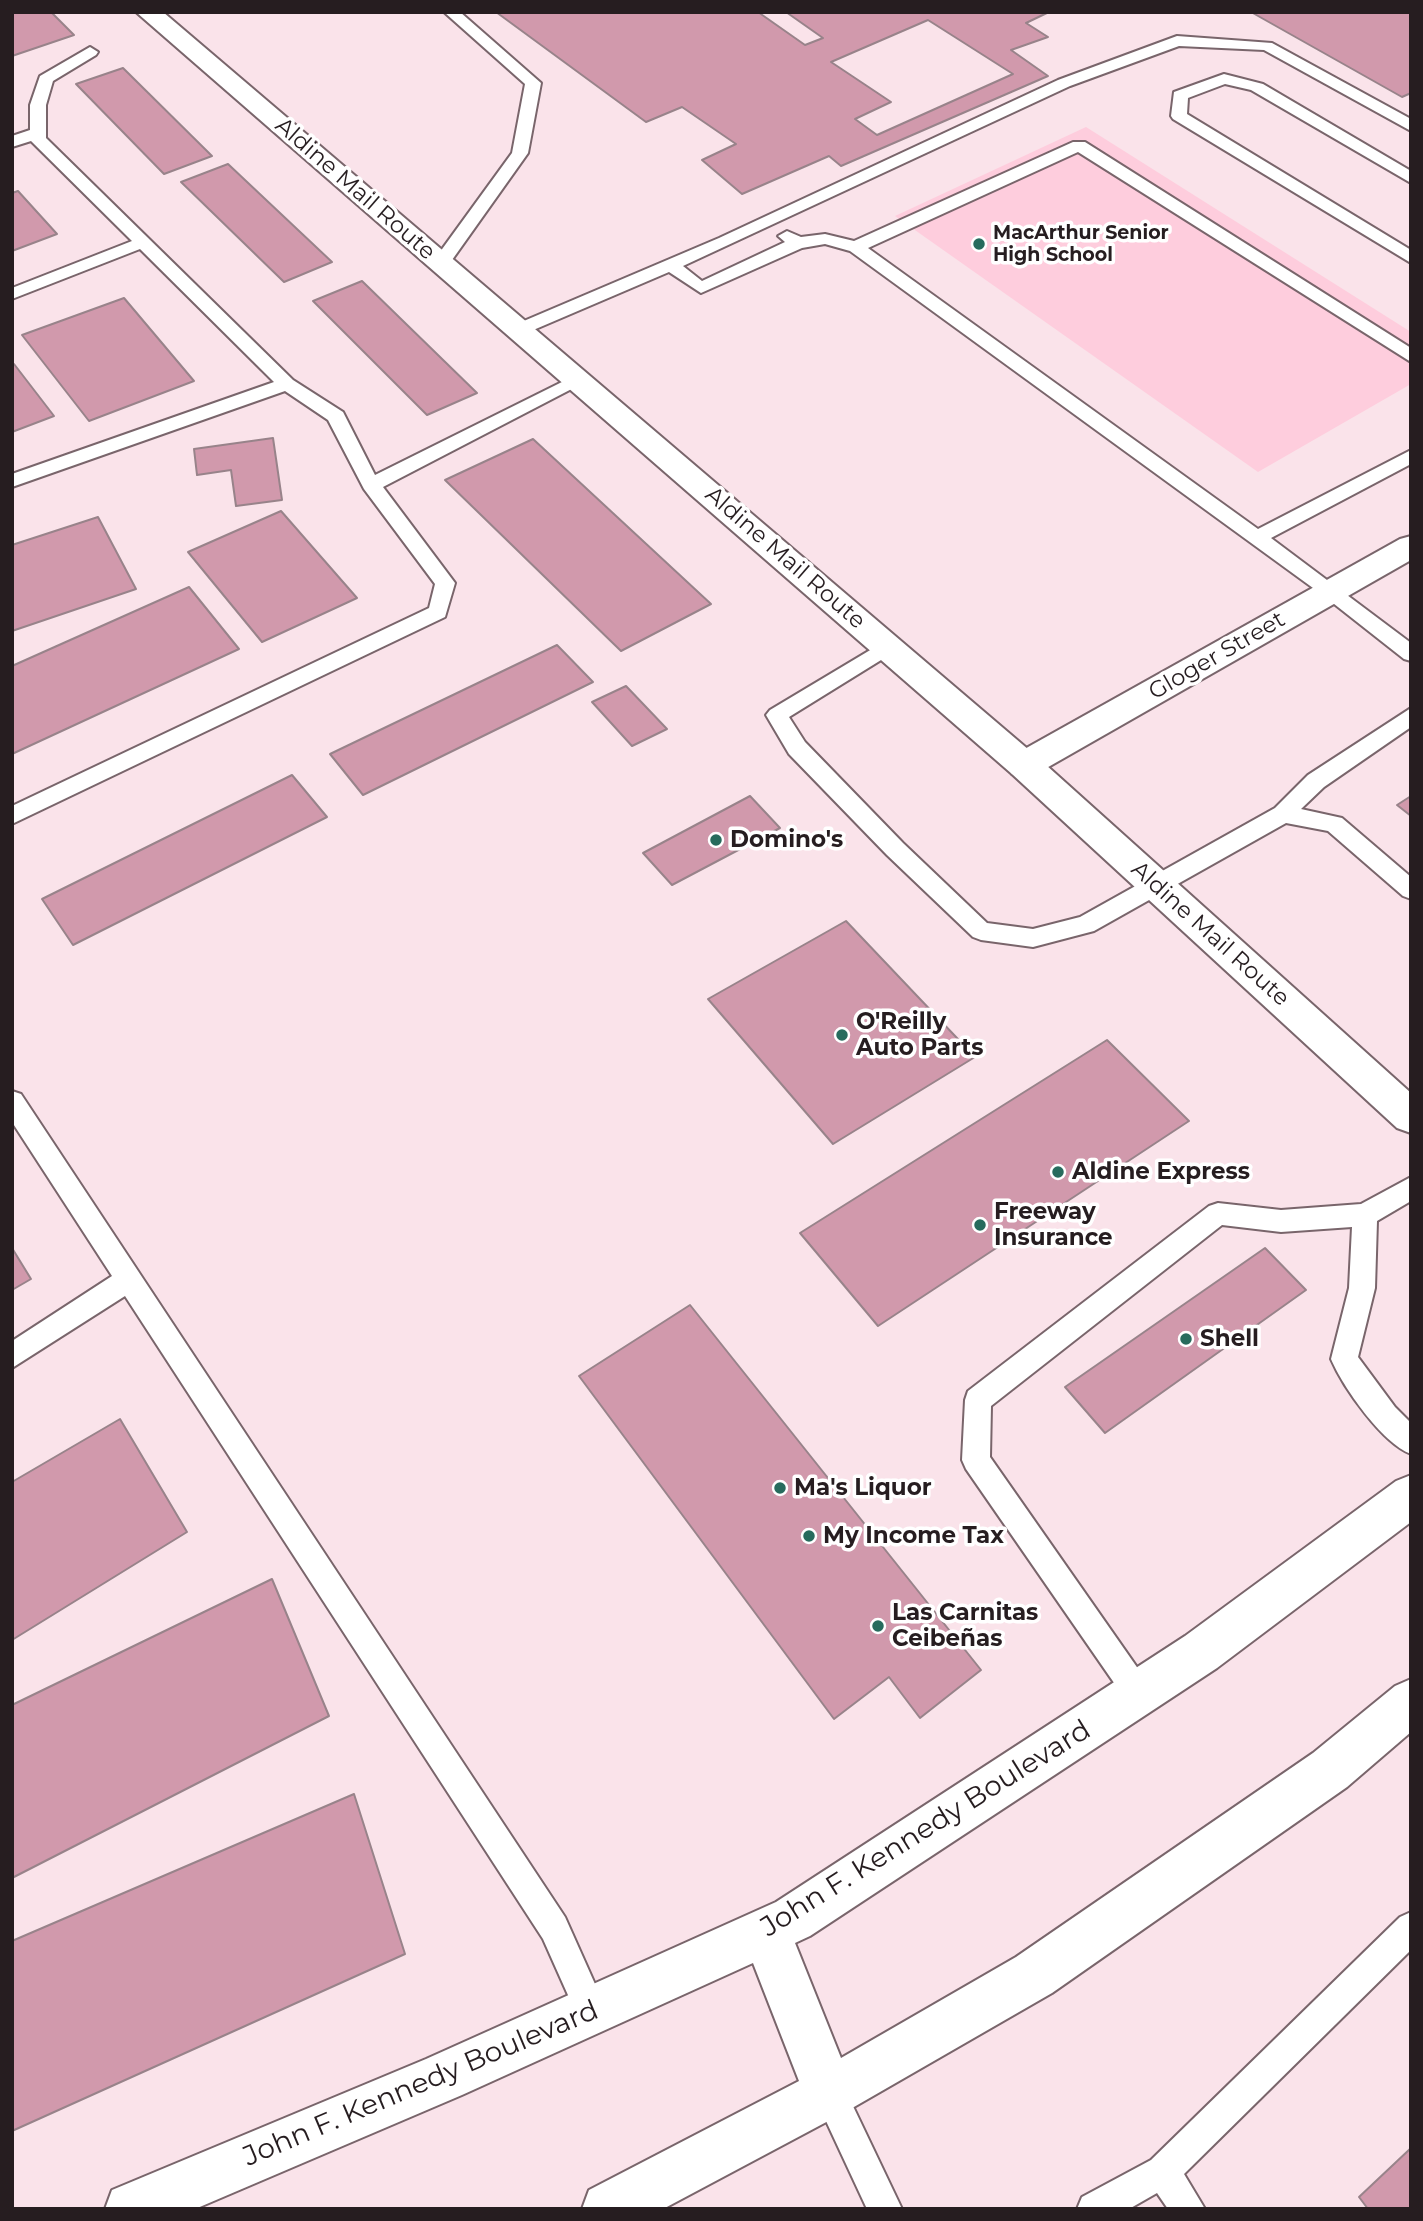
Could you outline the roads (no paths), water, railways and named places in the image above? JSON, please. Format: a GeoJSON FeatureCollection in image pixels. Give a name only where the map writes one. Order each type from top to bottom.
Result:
{"type":"FeatureCollection","features":[{"type":"Feature","properties":{"kind":"main road","name":"Aldine Mail Route"},"geometry":{"type":"LineString","coordinates":[[148,12],[1024,765],[1411,1117]]}},
{"type":"Feature","properties":{"kind":"main road","name":"Gloger Street"},"geometry":{"type":"LineString","coordinates":[[1024,765],[1411,546]]}},
{"type":"Feature","properties":{"kind":"main road","name":"John F. Kennedy Boulevard"},"geometry":{"type":"LineString","coordinates":[[131,2209],[591,2011],[793,1919],[1201,1652],[1411,1496]]}},
{"type":"Feature","properties":{"kind":"main road"},"geometry":{"type":"LineString","coordinates":[[608,2209],[829,2094],[1034,1975],[1330,1770],[1411,1702]]}},
{"type":"Feature","properties":{"kind":"main road"},"geometry":{"type":"LineString","coordinates":[[766,1932],[829,2094]]}},
{"type":"Feature","properties":{"kind":"lane"},"geometry":{"type":"LineString","coordinates":[[441,263],[520,152],[533,83],[452,12]]}},
{"type":"Feature","properties":{"kind":"lane"},"geometry":{"type":"LineString","coordinates":[[518,330],[765,223],[1064,83],[1177,41],[1266,46],[1411,126]]}},
{"type":"Feature","properties":{"kind":"lane"},"geometry":{"type":"LineString","coordinates":[[14,814],[438,612],[445,583],[370,485],[336,416],[287,384],[38,139],[38,106],[46,79],[90,52]]}},
{"type":"Feature","properties":{"kind":"lane"},"geometry":{"type":"LineString","coordinates":[[1411,178],[1257,87],[1224,79],[1180,95],[1179,116],[1411,258]]}},
{"type":"Feature","properties":{"kind":"lane"},"geometry":{"type":"LineString","coordinates":[[12,142],[38,132]]}},
{"type":"Feature","properties":{"kind":"lane"},"geometry":{"type":"LineString","coordinates":[[856,247],[1079,145],[1411,356]]}},
{"type":"Feature","properties":{"kind":"lane"},"geometry":{"type":"LineString","coordinates":[[765,223],[798,243]]}},
{"type":"Feature","properties":{"kind":"lane"},"geometry":{"type":"LineString","coordinates":[[670,265],[701,288],[798,243],[825,240],[856,247],[1331,591],[1411,654]]}},
{"type":"Feature","properties":{"kind":"lane"},"geometry":{"type":"LineString","coordinates":[[12,294],[144,242]]}},
{"type":"Feature","properties":{"kind":"lane"},"geometry":{"type":"LineString","coordinates":[[370,485],[578,381]]}},
{"type":"Feature","properties":{"kind":"lane"},"geometry":{"type":"LineString","coordinates":[[12,481],[287,384]]}},
{"type":"Feature","properties":{"kind":"lane"},"geometry":{"type":"LineString","coordinates":[[1256,538],[1411,456]]}},
{"type":"Feature","properties":{"kind":"lane"},"geometry":{"type":"LineString","coordinates":[[887,647],[777,715],[806,757],[895,849],[981,931],[1033,938],[1086,925],[1283,814],[1316,781],[1411,716]]}},
{"type":"Feature","properties":{"kind":"lane"},"geometry":{"type":"LineString","coordinates":[[1283,814],[1334,824],[1411,890]]}},
{"type":"Feature","properties":{"kind":"lane"},"geometry":{"type":"LineString","coordinates":[[12,1101],[554,1928],[591,2011]]}},
{"type":"Feature","properties":{"kind":"lane"},"geometry":{"type":"LineString","coordinates":[[1138,1693],[976,1460],[978,1400],[1218,1214],[1281,1221],[1365,1215],[1411,1188]]}},
{"type":"Feature","properties":{"kind":"lane"},"geometry":{"type":"LineString","coordinates":[[1365,1215],[1362,1288],[1343,1359],[1385,1416],[1411,1441]]}},
{"type":"Feature","properties":{"kind":"lane"},"geometry":{"type":"LineString","coordinates":[[12,1356],[129,1279]]}},
{"type":"Feature","properties":{"kind":"lane"},"geometry":{"type":"LineString","coordinates":[[1094,2209],[1163,2172],[1411,1928]]}},
{"type":"Feature","properties":{"kind":"lane"},"geometry":{"type":"LineString","coordinates":[[829,2094],[885,2209]]}},
{"type":"Feature","properties":{"kind":"lane"},"geometry":{"type":"LineString","coordinates":[[1163,2172],[1188,2209]]}},
{"type":"Feature","properties":{"kind":"place","name":"MacArthur Senior High School"},"geometry":{"type":"Point","coordinates":[979,244]}},
{"type":"Feature","properties":{"kind":"place","name":"Domino's"},"geometry":{"type":"Point","coordinates":[716,840]}},
{"type":"Feature","properties":{"kind":"place","name":"O'Reilly Auto Parts"},"geometry":{"type":"Point","coordinates":[842,1035]}},
{"type":"Feature","properties":{"kind":"place","name":"Aldine Express"},"geometry":{"type":"Point","coordinates":[1058,1172]}},
{"type":"Feature","properties":{"kind":"place","name":"Freeway Insurance"},"geometry":{"type":"Point","coordinates":[980,1225]}},
{"type":"Feature","properties":{"kind":"place","name":"Shell"},"geometry":{"type":"Point","coordinates":[1186,1339]}},
{"type":"Feature","properties":{"kind":"place","name":"Ma's Liquor"},"geometry":{"type":"Point","coordinates":[780,1488]}},
{"type":"Feature","properties":{"kind":"place","name":"My Income Tax"},"geometry":{"type":"Point","coordinates":[809,1536]}},
{"type":"Feature","properties":{"kind":"place","name":"Las Carnitas Ceibeñas"},"geometry":{"type":"Point","coordinates":[878,1626]}}]}
